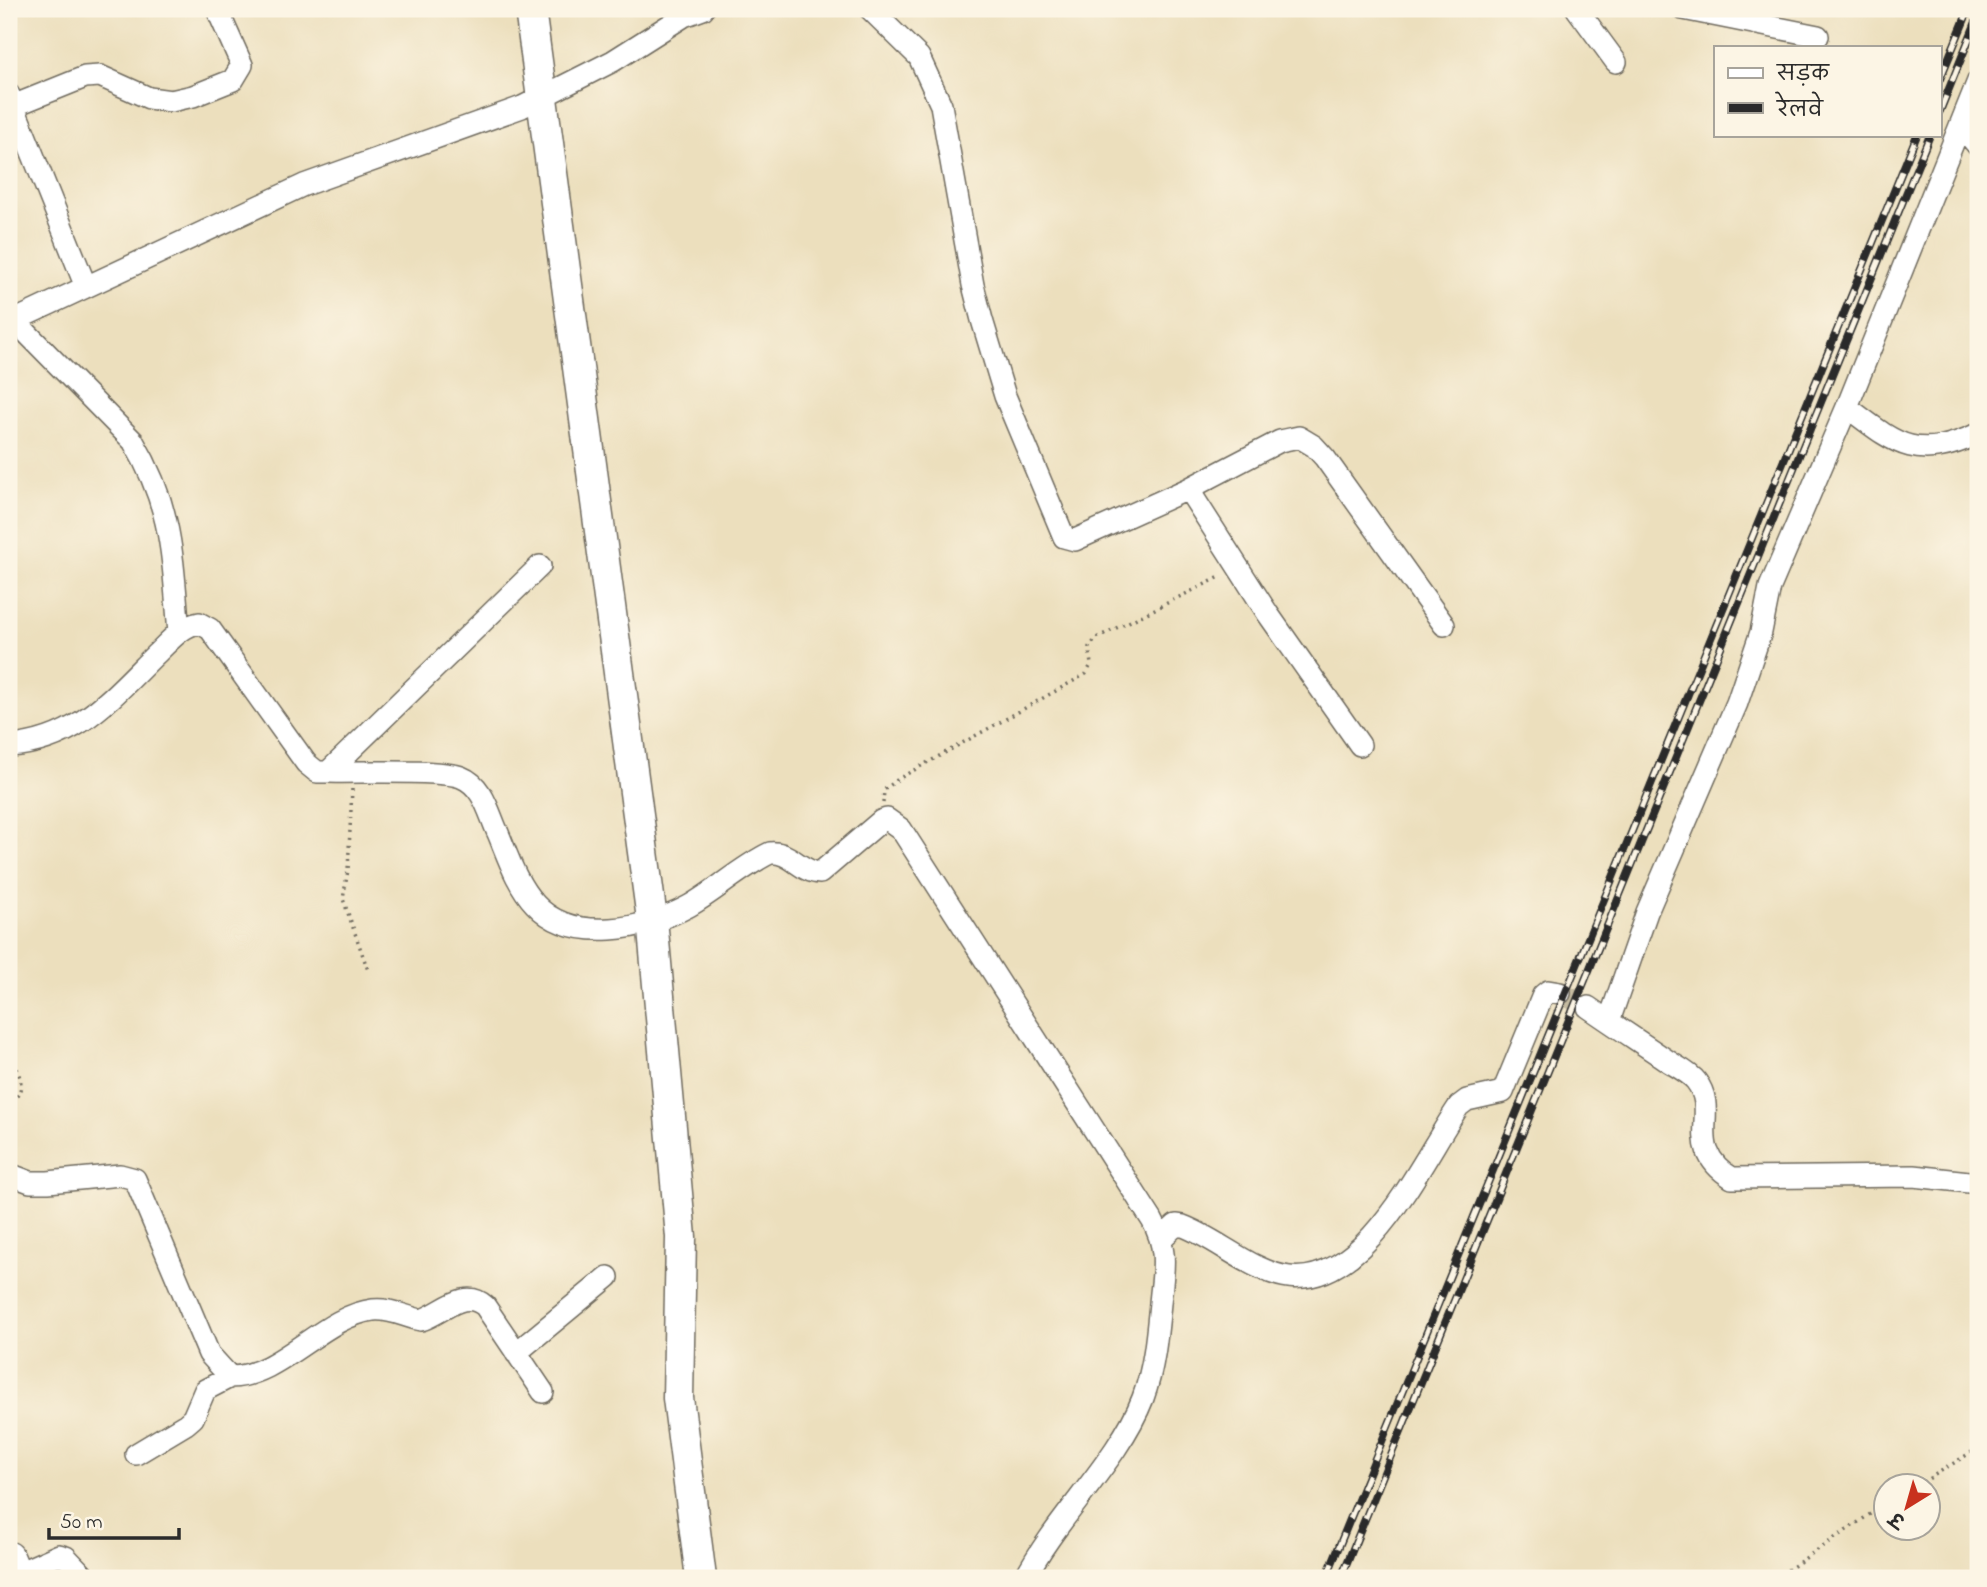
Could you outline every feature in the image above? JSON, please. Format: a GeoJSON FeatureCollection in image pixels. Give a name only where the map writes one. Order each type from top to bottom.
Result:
{"type":"FeatureCollection","features":[{"type":"Feature","properties":{"kind":"main road"},"geometry":{"type":"LineString","coordinates":[[530,9],[652,919],[681,1237],[678,1398],[701,1578]]}},
{"type":"Feature","properties":{"kind":"street"},"geometry":{"type":"LineString","coordinates":[[86,287],[11,101],[85,77],[111,78],[159,101],[193,96],[233,80],[242,65],[217,9]]}},
{"type":"Feature","properties":{"kind":"street"},"geometry":{"type":"LineString","coordinates":[[179,632],[169,528],[160,493],[147,465],[133,441],[12,321],[304,185],[540,99],[613,61],[684,16],[703,9]]}},
{"type":"Feature","properties":{"kind":"street"},"geometry":{"type":"LineString","coordinates":[[870,9],[919,57],[941,105],[976,297],[1006,396],[1062,534],[1067,539],[1075,540],[1188,489],[1280,441],[1299,437],[1325,458],[1444,625]]}},
{"type":"Feature","properties":{"kind":"street"},"geometry":{"type":"LineString","coordinates":[[1577,9],[1616,62]]}},
{"type":"Feature","properties":{"kind":"street"},"geometry":{"type":"LineString","coordinates":[[1683,9],[1818,36]]}},
{"type":"Feature","properties":{"kind":"street"},"geometry":{"type":"LineString","coordinates":[[1609,1021],[1647,912],[1737,703],[1761,632],[1770,587],[1847,407],[1978,81]]}},
{"type":"Feature","properties":{"kind":"street"},"geometry":{"type":"LineString","coordinates":[[1961,126],[1978,146]]}},
{"type":"Feature","properties":{"kind":"street"},"geometry":{"type":"LineString","coordinates":[[1847,407],[1892,442],[1914,449],[1953,445],[1978,434]]}},
{"type":"Feature","properties":{"kind":"street"},"geometry":{"type":"LineString","coordinates":[[1188,489],[1238,569],[1360,745]]}},
{"type":"Feature","properties":{"kind":"street"},"geometry":{"type":"LineString","coordinates":[[328,772],[540,566]]}},
{"type":"Feature","properties":{"kind":"street"},"geometry":{"type":"LineString","coordinates":[[9,746],[47,741],[69,730],[100,707],[179,632],[189,624],[199,623],[210,629],[306,762],[317,772],[461,777],[483,796],[522,887],[534,904],[552,919],[570,926],[593,930],[671,915],[770,853],[780,852],[813,873],[820,873],[887,818],[901,829],[1162,1238],[1165,1256],[1154,1359],[1142,1400],[1122,1436],[1025,1578]]}},
{"type":"Feature","properties":{"kind":"street"},"geometry":{"type":"LineString","coordinates":[[1162,1238],[1176,1225],[1183,1226],[1265,1269],[1289,1277],[1310,1275],[1330,1268],[1359,1250],[1384,1225],[1459,1106],[1476,1097],[1503,1092],[1543,995],[1548,991],[1560,993]]}},
{"type":"Feature","properties":{"kind":"street"},"geometry":{"type":"LineString","coordinates":[[1588,1007],[1695,1079],[1704,1100],[1703,1123],[1708,1154],[1714,1164],[1732,1178],[1914,1176],[1978,1183]]}},
{"type":"Feature","properties":{"kind":"street"},"geometry":{"type":"LineString","coordinates":[[9,1174],[30,1182],[120,1175],[135,1179],[209,1354],[230,1377]]}},
{"type":"Feature","properties":{"kind":"street"},"geometry":{"type":"LineString","coordinates":[[516,1353],[608,1277]]}},
{"type":"Feature","properties":{"kind":"street"},"geometry":{"type":"LineString","coordinates":[[136,1454],[193,1418],[205,1391],[230,1377],[254,1372],[360,1313],[385,1310],[421,1320],[464,1298],[472,1298],[485,1306],[543,1392]]}},
{"type":"Feature","properties":{"kind":"street"},"geometry":{"type":"LineString","coordinates":[[14,1570],[58,1555],[66,1556],[86,1578]]}},
{"type":"Feature","properties":{"kind":"path"},"geometry":{"type":"LineString","coordinates":[[887,818],[883,797],[889,785],[1080,678],[1091,664],[1089,647],[1092,641],[1238,569]]}},
{"type":"Feature","properties":{"kind":"path"},"geometry":{"type":"LineString","coordinates":[[352,773],[348,870],[343,899],[369,973]]}},
{"type":"Feature","properties":{"kind":"path"},"geometry":{"type":"LineString","coordinates":[[9,1056],[22,1079],[20,1093],[9,1104]]}},
{"type":"Feature","properties":{"kind":"path"},"geometry":{"type":"LineString","coordinates":[[1939,1472],[1978,1448]]}},
{"type":"Feature","properties":{"kind":"path"},"geometry":{"type":"LineString","coordinates":[[1776,1578],[1871,1514]]}},
{"type":"Feature","properties":{"kind":"tunnel"},"geometry":{"type":"LineString","coordinates":[[1560,993],[1588,1007]]}},
{"type":"Feature","properties":{"kind":"railway"},"geometry":{"type":"LineString","coordinates":[[1941,77],[1969,9]]}},
{"type":"Feature","properties":{"kind":"railway"},"geometry":{"type":"LineString","coordinates":[[1941,109],[1978,17]]}},
{"type":"Feature","properties":{"kind":"railway"},"geometry":{"type":"LineString","coordinates":[[1326,1578],[1917,136]]}},
{"type":"Feature","properties":{"kind":"railway"},"geometry":{"type":"LineString","coordinates":[[1341,1578],[1930,136]]}}]}
